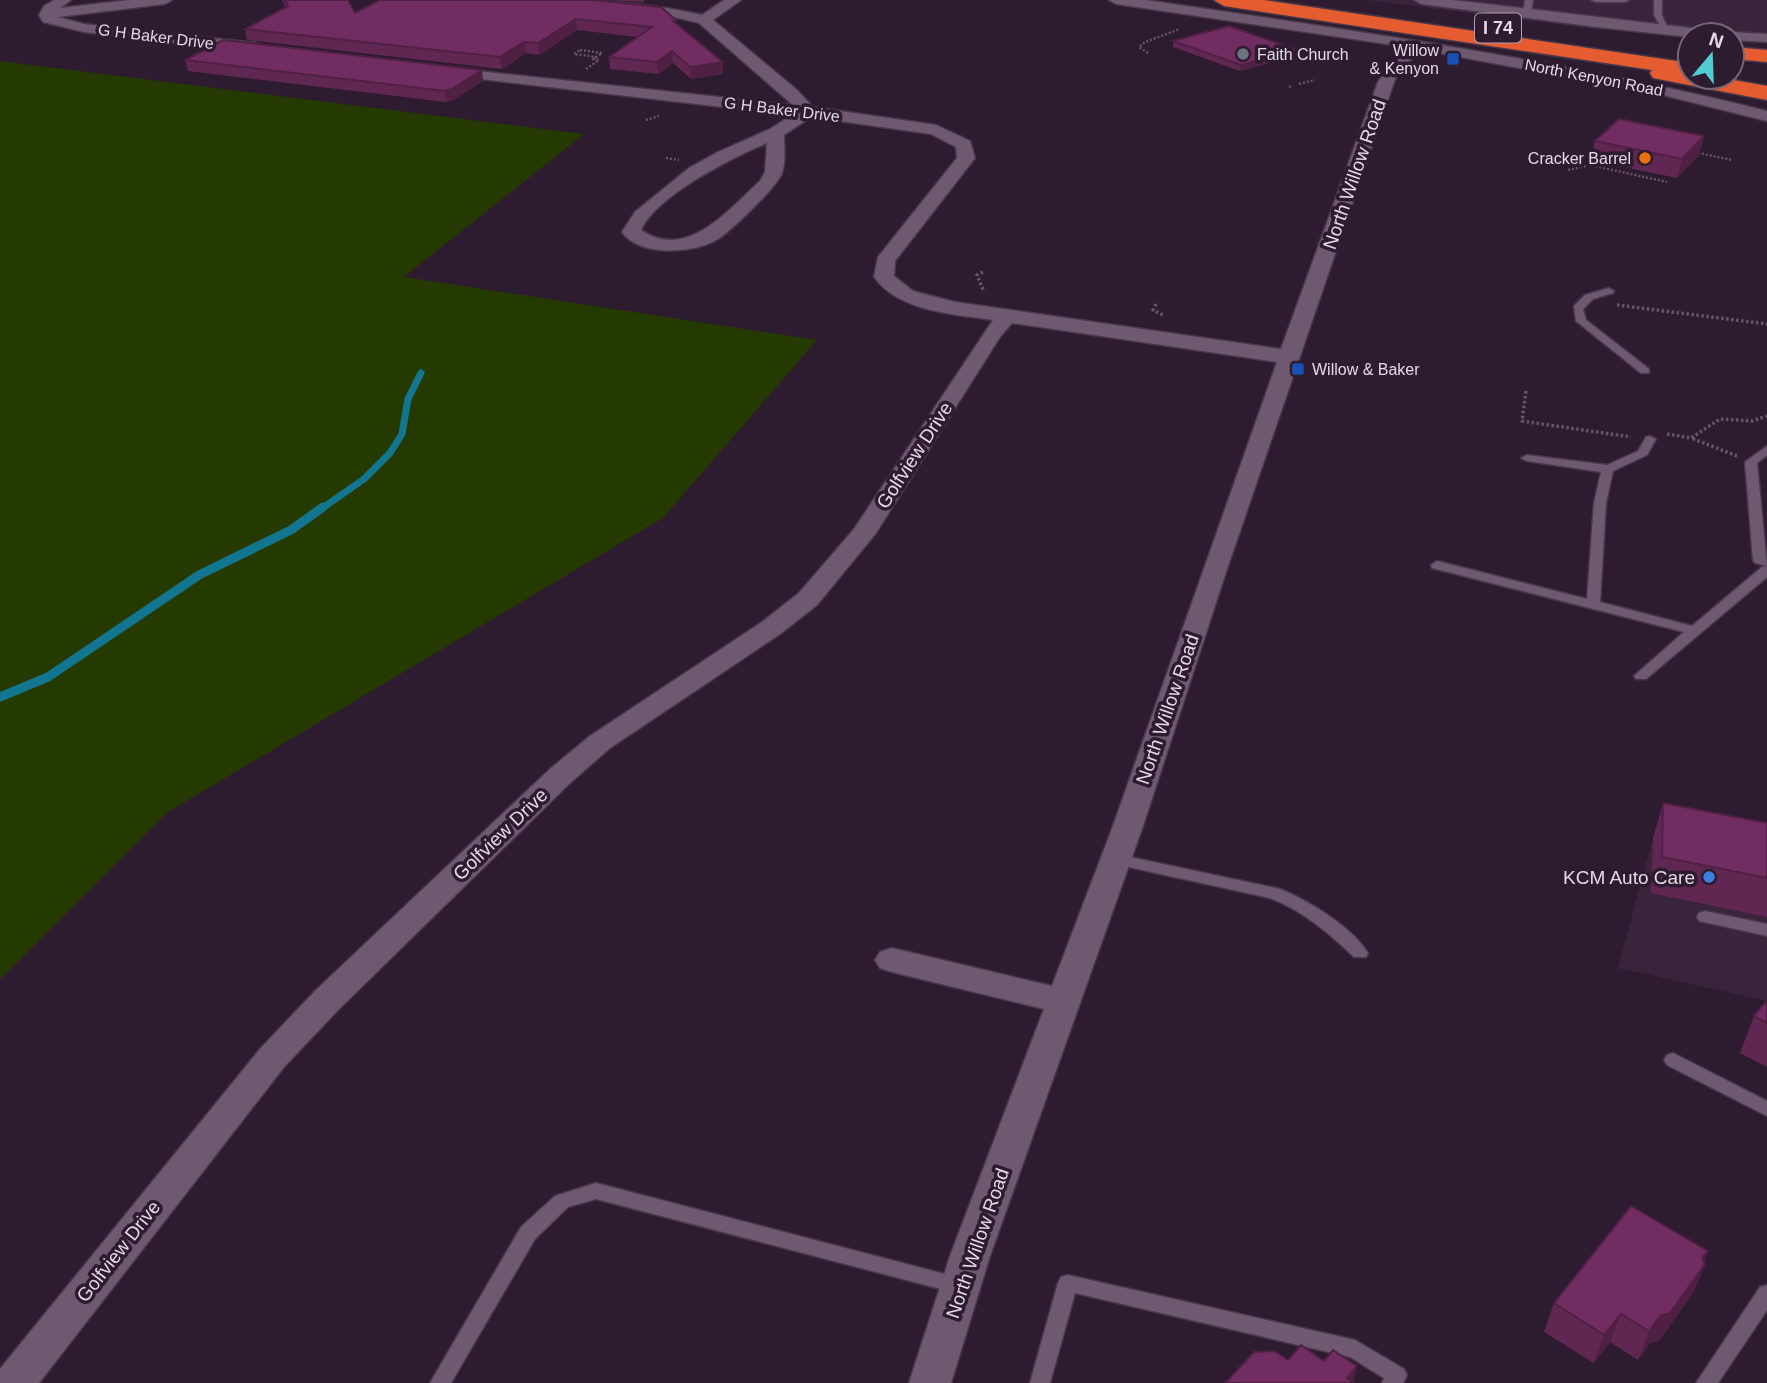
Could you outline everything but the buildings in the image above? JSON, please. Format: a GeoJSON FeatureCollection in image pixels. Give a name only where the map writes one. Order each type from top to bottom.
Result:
{"type":"FeatureCollection","features":[{"type":"Feature","properties":{"kind":"highway","name":"I 74"},"geometry":{"type":"LineString","coordinates":[[1224,0],[1676,67]]}},
{"type":"Feature","properties":{"kind":"highway","name":"I 74"},"geometry":{"type":"LineString","coordinates":[[1307,0],[1676,56]]}},
{"type":"Feature","properties":{"kind":"highway"},"geometry":{"type":"LineString","coordinates":[[1325,0],[1676,47]]}},
{"type":"Feature","properties":{"kind":"highway"},"geometry":{"type":"LineString","coordinates":[[1369,21],[1767,93]]}},
{"type":"Feature","properties":{"kind":"highway"},"geometry":{"type":"LineString","coordinates":[[1746,54],[1767,56]]}},
{"type":"Feature","properties":{"kind":"highway"},"geometry":{"type":"LineString","coordinates":[[1746,66],[1767,70]]}},
{"type":"Feature","properties":{"kind":"highway"},"geometry":{"type":"LineString","coordinates":[[1746,77],[1767,81]]}},
{"type":"Feature","properties":{"kind":"street"},"geometry":{"type":"LineString","coordinates":[[46,14],[64,0]]}},
{"type":"Feature","properties":{"kind":"street"},"geometry":{"type":"LineString","coordinates":[[46,14],[165,0]]}},
{"type":"Feature","properties":{"kind":"street"},"geometry":{"type":"LineString","coordinates":[[553,0],[674,13],[704,20],[791,93],[808,112],[776,133],[707,162],[662,197],[634,224],[631,232],[647,240],[677,244],[701,240],[712,235],[767,184],[774,172],[776,133]]}},
{"type":"Feature","properties":{"kind":"street"},"geometry":{"type":"LineString","coordinates":[[704,20],[734,0]]}},
{"type":"Feature","properties":{"kind":"street","name":"North Kenyon Road"},"geometry":{"type":"LineString","coordinates":[[1116,0],[1419,44],[1659,89],[1767,116]]}},
{"type":"Feature","properties":{"kind":"street"},"geometry":{"type":"LineString","coordinates":[[1421,0],[1528,7],[1676,32]]}},
{"type":"Feature","properties":{"kind":"street","name":"G H Baker Drive"},"geometry":{"type":"LineString","coordinates":[[46,14],[48,19],[56,22],[84,28],[275,50]]}},
{"type":"Feature","properties":{"kind":"street"},"geometry":{"type":"LineString","coordinates":[[1746,37],[1767,38]]}},
{"type":"Feature","properties":{"kind":"street","name":"North Willow Road"},"geometry":{"type":"LineString","coordinates":[[930,1383],[961,1286],[1116,859],[1386,82],[1394,68],[1419,44]]}},
{"type":"Feature","properties":{"kind":"street","name":"G H Baker Drive"},"geometry":{"type":"LineString","coordinates":[[424,67],[916,125],[948,134],[964,145],[966,158],[885,261],[884,277],[895,289],[919,300],[999,305],[1289,358]]}},
{"type":"Feature","properties":{"kind":"street","name":"Golfview Drive"},"geometry":{"type":"LineString","coordinates":[[14,1383],[272,1058],[327,1000],[560,776],[600,742],[771,628],[808,599],[834,571],[864,533],[992,334],[999,305]]}},
{"type":"Feature","properties":{"kind":"street"},"geometry":{"type":"LineString","coordinates":[[892,960],[1063,1001]]}},
{"type":"Feature","properties":{"kind":"lane"},"geometry":{"type":"LineString","coordinates":[[1595,0],[1625,0]]}},
{"type":"Feature","properties":{"kind":"lane"},"geometry":{"type":"LineString","coordinates":[[1658,0],[1658,15],[1667,31]]}},
{"type":"Feature","properties":{"kind":"lane"},"geometry":{"type":"LineString","coordinates":[[1609,291],[1589,297],[1578,308],[1581,321],[1645,371]]}},
{"type":"Feature","properties":{"kind":"lane"},"geometry":{"type":"LineString","coordinates":[[1527,458],[1608,469],[1643,453],[1650,439]]}},
{"type":"Feature","properties":{"kind":"lane"},"geometry":{"type":"LineString","coordinates":[[1767,449],[1751,462],[1759,559],[1767,562]]}},
{"type":"Feature","properties":{"kind":"lane"},"geometry":{"type":"LineString","coordinates":[[1593,604],[1600,503],[1608,469]]}},
{"type":"Feature","properties":{"kind":"lane"},"geometry":{"type":"LineString","coordinates":[[1437,565],[1694,631]]}},
{"type":"Feature","properties":{"kind":"lane"},"geometry":{"type":"LineString","coordinates":[[1641,676],[1767,570]]}},
{"type":"Feature","properties":{"kind":"lane"},"geometry":{"type":"LineString","coordinates":[[1116,859],[1274,893],[1298,902],[1320,917],[1360,953]]}},
{"type":"Feature","properties":{"kind":"lane"},"geometry":{"type":"LineString","coordinates":[[1705,918],[1767,930]]}},
{"type":"Feature","properties":{"kind":"lane"},"geometry":{"type":"LineString","coordinates":[[1673,1060],[1767,1109]]}},
{"type":"Feature","properties":{"kind":"lane"},"geometry":{"type":"LineString","coordinates":[[440,1383],[528,1233],[562,1201],[596,1191],[961,1286]]}},
{"type":"Feature","properties":{"kind":"lane"},"geometry":{"type":"LineString","coordinates":[[1040,1383],[1068,1283],[1355,1349],[1397,1375],[1392,1383]]}},
{"type":"Feature","properties":{"kind":"lane"},"geometry":{"type":"LineString","coordinates":[[1706,1383],[1767,1293]]}},
{"type":"Feature","properties":{"kind":"path"},"geometry":{"type":"LineString","coordinates":[[1148,53],[1139,47],[1145,41],[1189,25]]}},
{"type":"Feature","properties":{"kind":"path"},"geometry":{"type":"LineString","coordinates":[[582,69],[589,68],[599,60],[593,59],[597,57],[602,53],[579,50],[574,54],[597,57]]}},
{"type":"Feature","properties":{"kind":"path"},"geometry":{"type":"LineString","coordinates":[[1300,55],[1316,50]]}},
{"type":"Feature","properties":{"kind":"path"},"geometry":{"type":"LineString","coordinates":[[1299,84],[1315,80]]}},
{"type":"Feature","properties":{"kind":"path"},"geometry":{"type":"LineString","coordinates":[[646,120],[660,116]]}},
{"type":"Feature","properties":{"kind":"path"},"geometry":{"type":"LineString","coordinates":[[1692,152],[1732,160]]}},
{"type":"Feature","properties":{"kind":"path"},"geometry":{"type":"LineString","coordinates":[[662,165],[669,159]]}},
{"type":"Feature","properties":{"kind":"path"},"geometry":{"type":"LineString","coordinates":[[1568,170],[1590,165],[1667,182]]}},
{"type":"Feature","properties":{"kind":"path"},"geometry":{"type":"LineString","coordinates":[[983,272],[976,275],[980,280],[981,290],[999,305]]}},
{"type":"Feature","properties":{"kind":"path"},"geometry":{"type":"LineString","coordinates":[[1156,304],[1153,310],[1155,313],[1165,316]]}},
{"type":"Feature","properties":{"kind":"path"},"geometry":{"type":"LineString","coordinates":[[1615,305],[1767,324]]}},
{"type":"Feature","properties":{"kind":"path"},"geometry":{"type":"LineString","coordinates":[[1526,391],[1522,421],[1650,439]]}},
{"type":"Feature","properties":{"kind":"path"},"geometry":{"type":"LineString","coordinates":[[1751,462],[1691,438],[1720,419],[1752,421],[1767,416]]}},
{"type":"Feature","properties":{"kind":"shaded area"},"geometry":{"type":"Polygon","coordinates":[[[1367,0],[1767,0],[1767,36],[1746,35],[1746,21],[1676,21],[1676,32],[1596,29],[1367,0]]]}},
{"type":"Feature","properties":{"kind":"shaded area"},"geometry":{"type":"Polygon","coordinates":[[[1653,838],[1767,860],[1767,1001],[1618,968],[1653,838]]]}},
{"type":"Feature","properties":{"kind":"green space"},"geometry":{"type":"Polygon","coordinates":[[[0,61],[584,134],[404,277],[817,340],[663,518],[168,812],[0,979],[0,61]]]}},
{"type":"Feature","properties":{"kind":"waterway"},"geometry":{"type":"LineString","coordinates":[[321,509],[364,479],[390,453],[402,434],[408,399],[421,373]]}},
{"type":"Feature","properties":{"kind":"waterway"},"geometry":{"type":"LineString","coordinates":[[0,697],[48,677],[199,575],[291,530],[323,507]]}},
{"type":"Feature","properties":{"kind":"place","name":"Faith Church"},"geometry":{"type":"Point","coordinates":[1243,54]}},
{"type":"Feature","properties":{"kind":"place","name":"Willow & Kenyon"},"geometry":{"type":"Point","coordinates":[1453,59]}},
{"type":"Feature","properties":{"kind":"place","name":"Cracker Barrel"},"geometry":{"type":"Point","coordinates":[1645,158]}},
{"type":"Feature","properties":{"kind":"place","name":"Willow & Baker"},"geometry":{"type":"Point","coordinates":[1298,369]}},
{"type":"Feature","properties":{"kind":"place","name":"KCM Auto Care"},"geometry":{"type":"Point","coordinates":[1709,877]}}]}
